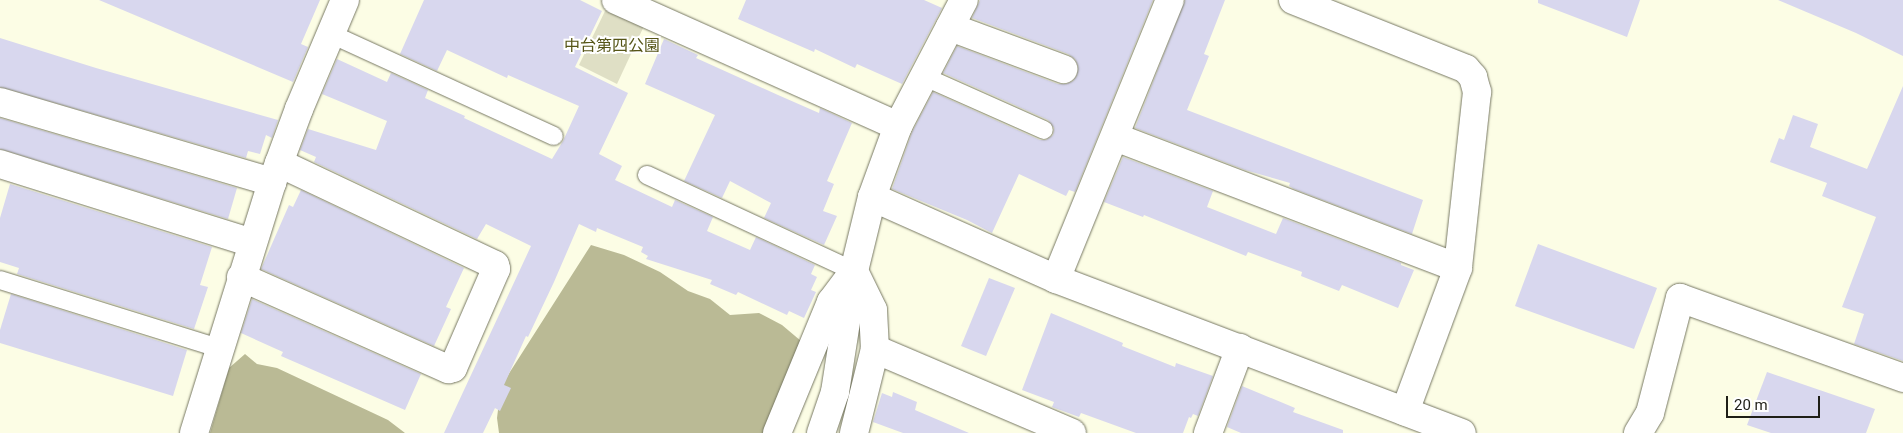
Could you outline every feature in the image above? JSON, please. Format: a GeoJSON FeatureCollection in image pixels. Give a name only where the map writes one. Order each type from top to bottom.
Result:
{"type":"FeatureCollection","features":[{"type":"Feature","properties":{"kind":"street"},"geometry":{"type":"LineString","coordinates":[[194,433],[221,349],[241,277],[276,173],[345,0]]}},
{"type":"Feature","properties":{"kind":"street"},"geometry":{"type":"LineString","coordinates":[[616,0],[898,126]]}},
{"type":"Feature","properties":{"kind":"street"},"geometry":{"type":"LineString","coordinates":[[821,433],[835,392],[854,271],[872,197],[898,126],[964,0]]}},
{"type":"Feature","properties":{"kind":"street"},"geometry":{"type":"LineString","coordinates":[[1056,279],[1170,0]]}},
{"type":"Feature","properties":{"kind":"street"},"geometry":{"type":"LineString","coordinates":[[1293,0],[1466,69],[1473,77],[1477,92],[1458,268],[1405,411]]}},
{"type":"Feature","properties":{"kind":"street"},"geometry":{"type":"LineString","coordinates":[[950,27],[1063,69]]}},
{"type":"Feature","properties":{"kind":"street"},"geometry":{"type":"LineString","coordinates":[[0,102],[276,173],[495,264],[496,269],[453,368],[448,369],[241,277]]}},
{"type":"Feature","properties":{"kind":"street"},"geometry":{"type":"LineString","coordinates":[[1115,137],[1458,268]]}},
{"type":"Feature","properties":{"kind":"street"},"geometry":{"type":"LineString","coordinates":[[0,164],[252,243]]}},
{"type":"Feature","properties":{"kind":"street"},"geometry":{"type":"LineString","coordinates":[[872,197],[1056,279],[1462,433]]}},
{"type":"Feature","properties":{"kind":"street"},"geometry":{"type":"LineString","coordinates":[[854,271],[873,310],[875,349],[854,433]]}},
{"type":"Feature","properties":{"kind":"street"},"geometry":{"type":"LineString","coordinates":[[777,433],[831,302],[854,271]]}},
{"type":"Feature","properties":{"kind":"street"},"geometry":{"type":"LineString","coordinates":[[1638,433],[1650,414],[1680,298],[1903,378]]}},
{"type":"Feature","properties":{"kind":"street"},"geometry":{"type":"LineString","coordinates":[[1208,433],[1240,348]]}},
{"type":"Feature","properties":{"kind":"street"},"geometry":{"type":"LineString","coordinates":[[875,349],[1072,433]]}},
{"type":"Feature","properties":{"kind":"lane"},"geometry":{"type":"LineString","coordinates":[[331,34],[554,136]]}},
{"type":"Feature","properties":{"kind":"lane"},"geometry":{"type":"LineString","coordinates":[[925,77],[1044,130]]}},
{"type":"Feature","properties":{"kind":"lane"},"geometry":{"type":"LineString","coordinates":[[647,175],[854,271]]}},
{"type":"Feature","properties":{"kind":"lane"},"geometry":{"type":"LineString","coordinates":[[0,280],[221,349]]}},
{"type":"Feature","properties":{"kind":"green space","name":"中台第四公園"},"geometry":{"type":"Polygon","coordinates":[[[606,9],[644,26],[617,84],[579,65],[606,9]]]}},
{"type":"Feature","properties":{"kind":"green space"},"geometry":{"type":"Polygon","coordinates":[[[591,245],[624,255],[660,272],[688,291],[710,299],[730,315],[759,313],[782,325],[801,341],[769,433],[499,433],[497,418],[501,386],[591,245]]]}},
{"type":"Feature","properties":{"kind":"green space"},"geometry":{"type":"Polygon","coordinates":[[[245,354],[257,364],[277,368],[388,420],[405,433],[210,433],[229,368],[245,354]]]}},
{"type":"Feature","properties":{"kind":"building"},"geometry":{"type":"Polygon","coordinates":[[[99,0],[320,0],[301,44],[308,47],[293,82],[99,0]]]}},
{"type":"Feature","properties":{"kind":"building"},"geometry":{"type":"Polygon","coordinates":[[[424,0],[580,0],[602,11],[575,67],[628,93],[599,154],[622,166],[615,180],[672,207],[675,200],[713,217],[707,231],[750,250],[756,237],[815,265],[811,274],[817,277],[811,290],[816,292],[804,318],[789,311],[787,315],[738,292],[736,295],[710,284],[712,280],[646,259],[648,256],[641,252],[643,247],[597,228],[596,232],[579,224],[554,282],[528,337],[526,336],[504,385],[511,388],[500,411],[495,408],[483,433],[444,433],[531,246],[486,224],[477,239],[314,162],[316,157],[300,150],[308,129],[376,150],[387,121],[322,94],[337,59],[387,82],[391,73],[428,90],[425,98],[552,159],[563,141],[579,106],[508,75],[507,78],[447,50],[437,71],[400,54],[424,0]]]}},
{"type":"Feature","properties":{"kind":"building"},"geometry":{"type":"Polygon","coordinates":[[[746,0],[924,0],[942,8],[902,84],[857,64],[855,68],[815,49],[814,52],[738,19],[746,0]]]}},
{"type":"Feature","properties":{"kind":"building"},"geometry":{"type":"Polygon","coordinates":[[[980,0],[1153,0],[1075,192],[1069,190],[1066,196],[1019,174],[992,233],[967,220],[892,189],[912,132],[933,92],[1040,140],[1046,140],[1053,135],[1054,128],[1048,120],[943,73],[957,46],[1058,84],[1066,84],[1073,81],[1077,75],[1078,66],[1075,59],[1068,54],[972,18],[980,0]]]}},
{"type":"Feature","properties":{"kind":"building"},"geometry":{"type":"Polygon","coordinates":[[[1185,0],[1225,0],[1204,54],[1209,56],[1187,110],[1423,200],[1412,234],[1294,189],[1289,186],[1290,183],[1245,170],[1135,128],[1185,0]]]}},
{"type":"Feature","properties":{"kind":"building"},"geometry":{"type":"Polygon","coordinates":[[[1538,0],[1640,0],[1627,37],[1538,3],[1538,0]]]}},
{"type":"Feature","properties":{"kind":"building"},"geometry":{"type":"Polygon","coordinates":[[[1778,0],[1903,0],[1903,56],[1856,33],[1778,0]]]}},
{"type":"Feature","properties":{"kind":"building"},"geometry":{"type":"Polygon","coordinates":[[[0,38],[96,68],[278,120],[272,138],[266,135],[260,154],[248,151],[246,158],[0,87],[0,38]]]}},
{"type":"Feature","properties":{"kind":"building"},"geometry":{"type":"Polygon","coordinates":[[[664,39],[698,55],[696,58],[778,95],[819,113],[820,108],[852,123],[827,181],[834,184],[823,211],[837,216],[824,245],[764,218],[771,203],[730,181],[722,198],[684,181],[715,115],[645,84],[664,39]]]}},
{"type":"Feature","properties":{"kind":"building"},"geometry":{"type":"Polygon","coordinates":[[[1903,86],[1903,361],[1854,344],[1864,314],[1842,307],[1876,217],[1822,196],[1827,183],[1770,162],[1779,138],[1784,140],[1793,115],[1818,124],[1810,147],[1867,169],[1903,86]]]}},
{"type":"Feature","properties":{"kind":"building"},"geometry":{"type":"Polygon","coordinates":[[[0,118],[237,188],[228,219],[0,149],[0,118]]]}},
{"type":"Feature","properties":{"kind":"building"},"geometry":{"type":"Polygon","coordinates":[[[1123,157],[1213,191],[1207,207],[1276,234],[1283,218],[1401,263],[1401,265],[1414,270],[1398,308],[1342,285],[1339,291],[1301,276],[1302,272],[1248,252],[1246,256],[1144,215],[1143,217],[1104,202],[1123,157]]]}},
{"type":"Feature","properties":{"kind":"building"},"geometry":{"type":"Polygon","coordinates":[[[10,184],[212,247],[200,285],[208,287],[194,329],[17,274],[19,268],[0,262],[0,218],[10,184]]]}},
{"type":"Feature","properties":{"kind":"building"},"geometry":{"type":"Polygon","coordinates":[[[301,190],[464,268],[446,307],[451,309],[434,346],[261,269],[289,205],[293,207],[301,190]]]}},
{"type":"Feature","properties":{"kind":"building"},"geometry":{"type":"Polygon","coordinates":[[[1538,244],[1657,288],[1634,349],[1515,306],[1538,244]]]}},
{"type":"Feature","properties":{"kind":"building"},"geometry":{"type":"Polygon","coordinates":[[[989,278],[1015,288],[986,356],[961,346],[989,278]]]}},
{"type":"Feature","properties":{"kind":"building"},"geometry":{"type":"Polygon","coordinates":[[[11,294],[187,350],[173,396],[0,343],[0,330],[11,294]]]}},
{"type":"Feature","properties":{"kind":"building"},"geometry":{"type":"Polygon","coordinates":[[[252,299],[421,374],[405,410],[281,356],[283,352],[241,333],[252,299]]]}},
{"type":"Feature","properties":{"kind":"building"},"geometry":{"type":"Polygon","coordinates":[[[1051,313],[1123,343],[1122,346],[1175,367],[1176,363],[1213,376],[1198,416],[1193,414],[1191,418],[1189,417],[1183,433],[1136,433],[1081,413],[1079,417],[1052,407],[1054,402],[1022,390],[1051,313]]]}},
{"type":"Feature","properties":{"kind":"building"},"geometry":{"type":"Polygon","coordinates":[[[1767,372],[1875,409],[1866,433],[1771,433],[1747,425],[1767,372]]]}},
{"type":"Feature","properties":{"kind":"building"},"geometry":{"type":"Polygon","coordinates":[[[1242,386],[1295,408],[1293,412],[1343,430],[1343,433],[1241,433],[1227,427],[1242,386]]]}},
{"type":"Feature","properties":{"kind":"building"},"geometry":{"type":"Polygon","coordinates":[[[893,392],[917,402],[915,410],[969,433],[903,433],[873,422],[882,393],[892,397],[893,392]]]}}]}
